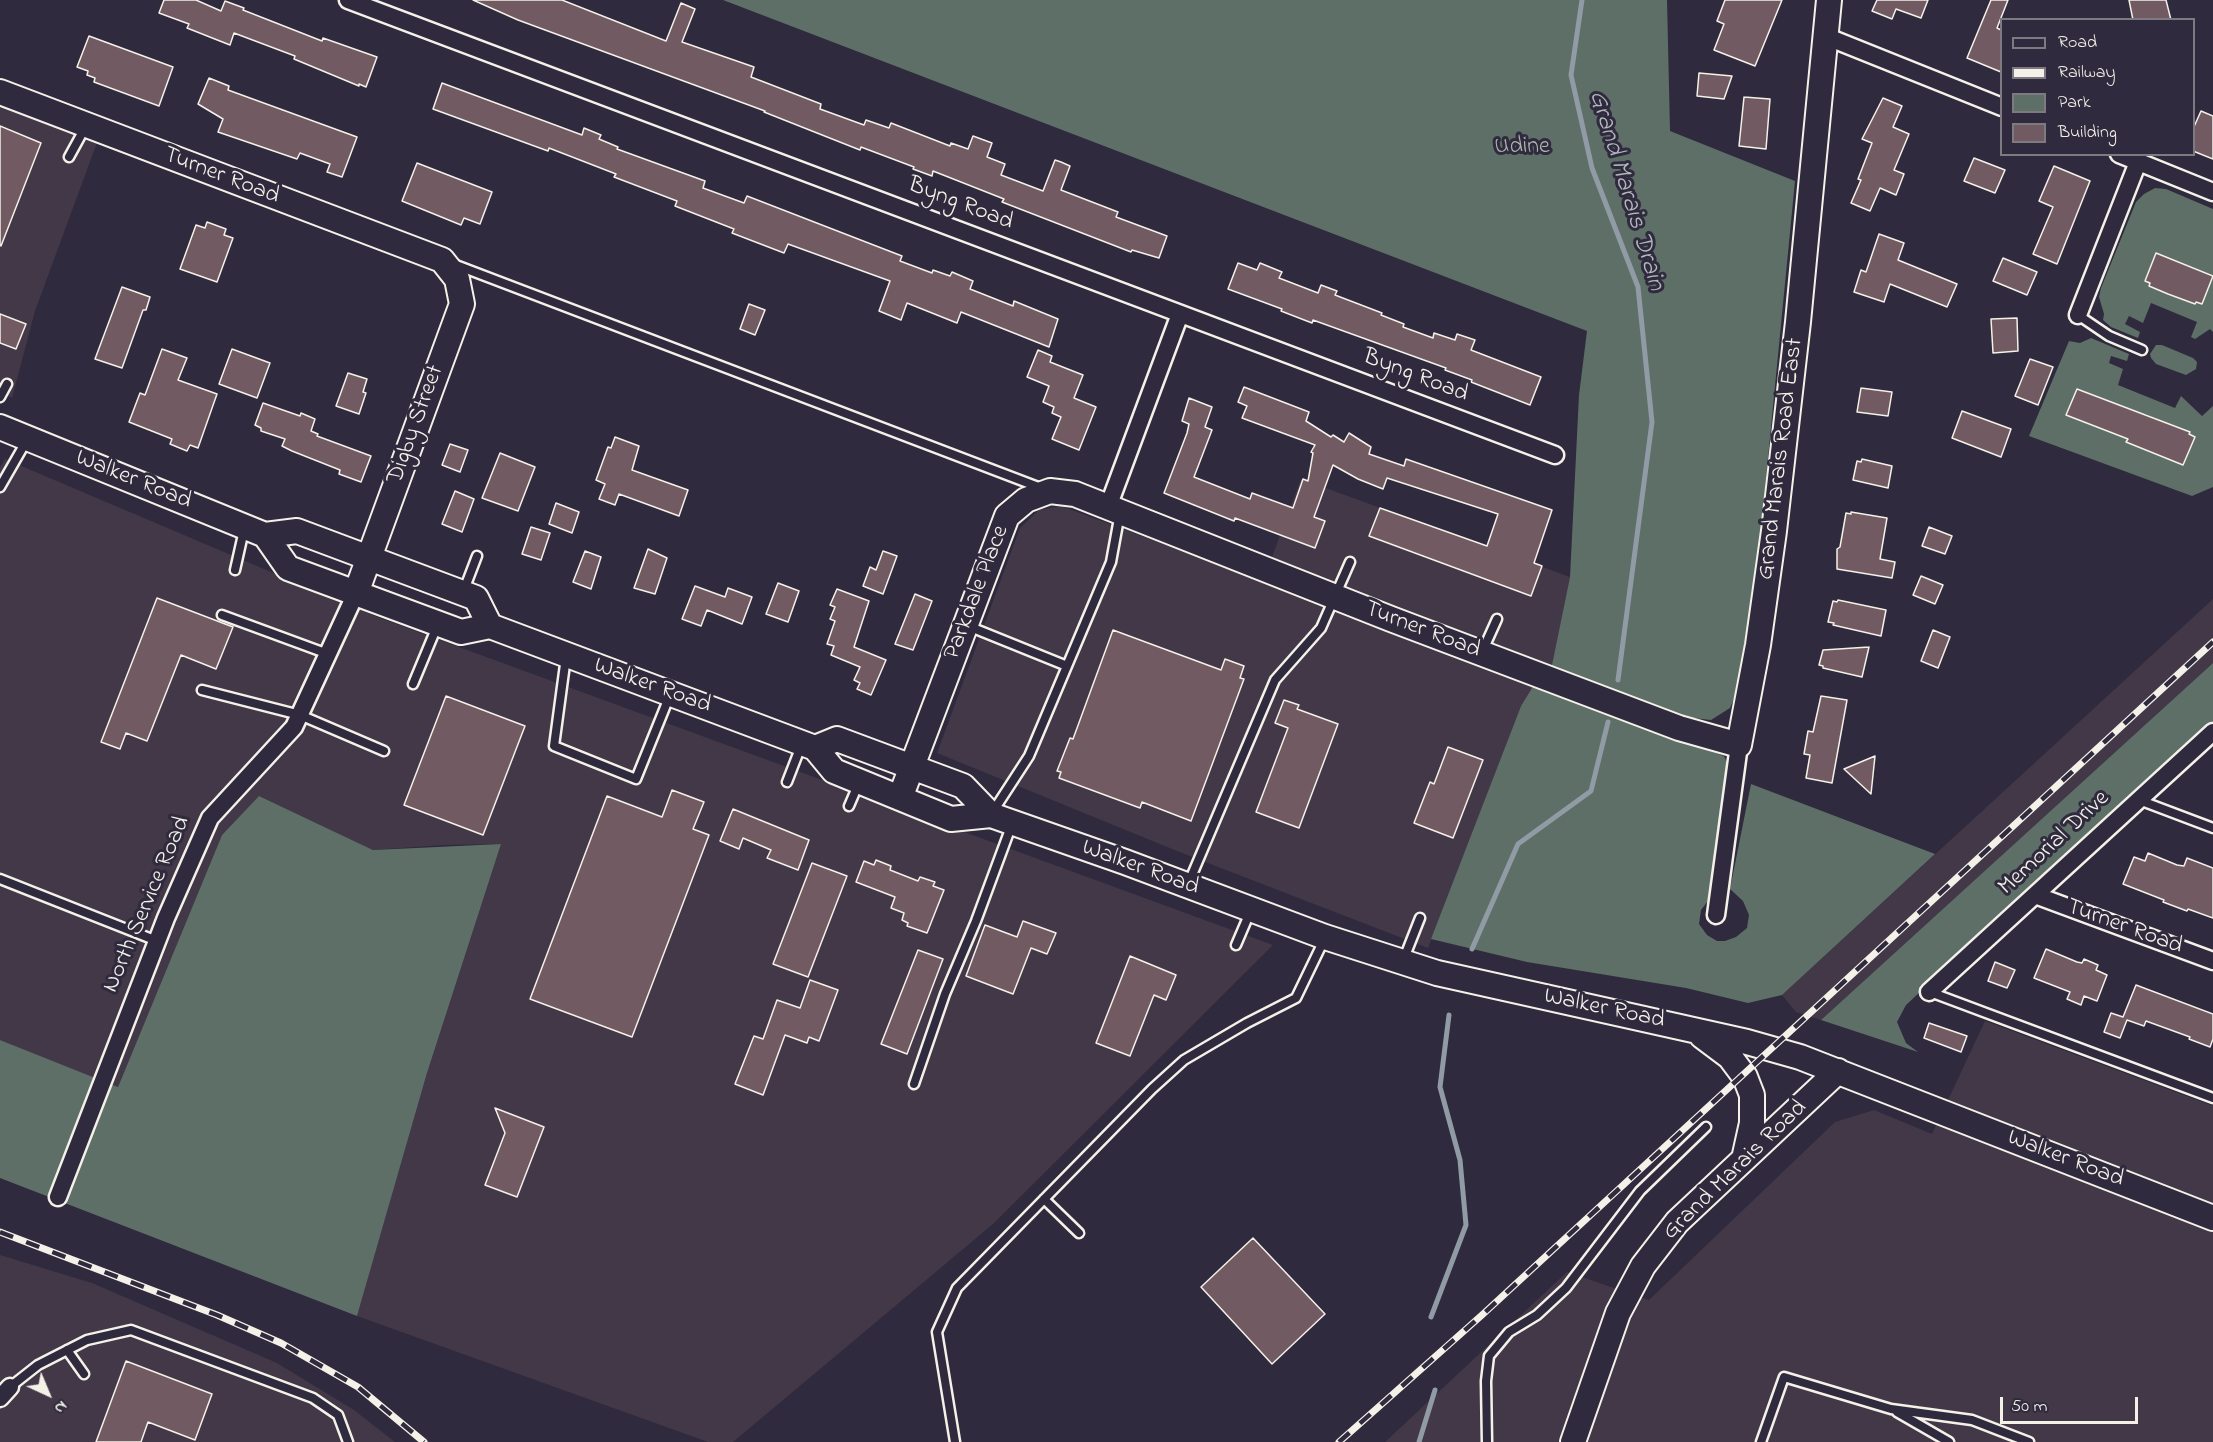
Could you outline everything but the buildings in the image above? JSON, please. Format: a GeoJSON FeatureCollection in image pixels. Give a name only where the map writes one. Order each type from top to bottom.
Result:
{"type":"FeatureCollection","features":[{"type":"Feature","properties":{"kind":"street","name":"Byng Road"},"geometry":{"type":"LineString","coordinates":[[348,0],[1555,456]]}},
{"type":"Feature","properties":{"kind":"street","name":"Grand Marais Road East"},"geometry":{"type":"LineString","coordinates":[[1716,915],[1739,745],[1758,645],[1774,531],[1797,333],[1829,0]]}},
{"type":"Feature","properties":{"kind":"street"},"geometry":{"type":"LineString","coordinates":[[1825,36],[2000,107]]}},
{"type":"Feature","properties":{"kind":"street","name":"Turner Road"},"geometry":{"type":"LineString","coordinates":[[0,92],[442,260]]}},
{"type":"Feature","properties":{"kind":"street"},"geometry":{"type":"LineString","coordinates":[[2124,156],[2213,192]]}},
{"type":"Feature","properties":{"kind":"street"},"geometry":{"type":"LineString","coordinates":[[2078,315],[2138,162]]}},
{"type":"Feature","properties":{"kind":"street","name":"Digby Street"},"geometry":{"type":"LineString","coordinates":[[356,593],[462,304],[457,279],[442,260]]}},
{"type":"Feature","properties":{"kind":"street"},"geometry":{"type":"LineString","coordinates":[[1050,491],[1075,494],[1114,510],[1180,314]]}},
{"type":"Feature","properties":{"kind":"street","name":"Walker Road"},"geometry":{"type":"LineString","coordinates":[[0,428],[255,531],[297,531],[476,598],[489,626],[808,745],[834,771],[951,819],[1001,819],[1325,937],[1437,973],[1696,1031],[1800,1057],[2213,1218]]}},
{"type":"Feature","properties":{"kind":"street","name":"Parkdale Place"},"geometry":{"type":"LineString","coordinates":[[900,798],[1007,516],[1026,500],[1050,491]]}},
{"type":"Feature","properties":{"kind":"street","name":"Turner Road"},"geometry":{"type":"LineString","coordinates":[[1114,510],[1679,728],[1739,745]]}},
{"type":"Feature","properties":{"kind":"street"},"geometry":{"type":"LineString","coordinates":[[255,531],[288,568],[461,632],[489,626]]}},
{"type":"Feature","properties":{"kind":"street","name":"North Service Road"},"geometry":{"type":"LineString","coordinates":[[58,1197],[157,941],[210,818],[294,727],[356,593]]}},
{"type":"Feature","properties":{"kind":"street","name":"Memorial Drive"},"geometry":{"type":"LineString","coordinates":[[1929,992],[2213,732]]}},
{"type":"Feature","properties":{"kind":"street","name":"Walker Road"},"geometry":{"type":"LineString","coordinates":[[808,745],[837,740],[963,786],[1001,819]]}},
{"type":"Feature","properties":{"kind":"street","name":"Turner Road"},"geometry":{"type":"LineString","coordinates":[[2035,895],[2213,961]]}},
{"type":"Feature","properties":{"kind":"street"},"geometry":{"type":"LineString","coordinates":[[1696,1031],[1730,1057],[1745,1077],[1752,1095],[1752,1123],[1744,1159]]}},
{"type":"Feature","properties":{"kind":"street","name":"Grand Marais Road"},"geometry":{"type":"LineString","coordinates":[[1573,1442],[1618,1313],[1643,1266],[1677,1222],[1838,1071]]}},
{"type":"Feature","properties":{"kind":"lane"},"geometry":{"type":"LineString","coordinates":[[69,157],[86,126]]}},
{"type":"Feature","properties":{"kind":"lane"},"geometry":{"type":"LineString","coordinates":[[442,260],[1050,491]]}},
{"type":"Feature","properties":{"kind":"lane"},"geometry":{"type":"LineString","coordinates":[[2078,315],[2109,336],[2142,350]]}},
{"type":"Feature","properties":{"kind":"lane"},"geometry":{"type":"LineString","coordinates":[[0,397],[7,384]]}},
{"type":"Feature","properties":{"kind":"lane"},"geometry":{"type":"LineString","coordinates":[[0,487],[27,438]]}},
{"type":"Feature","properties":{"kind":"lane"},"geometry":{"type":"LineString","coordinates":[[914,1083],[945,994],[976,921],[1001,819],[1111,562],[1114,510]]}},
{"type":"Feature","properties":{"kind":"lane"},"geometry":{"type":"LineString","coordinates":[[235,570],[255,531]]}},
{"type":"Feature","properties":{"kind":"lane"},"geometry":{"type":"LineString","coordinates":[[463,593],[477,556]]}},
{"type":"Feature","properties":{"kind":"lane"},"geometry":{"type":"LineString","coordinates":[[1188,886],[1275,680],[1321,628],[1350,562]]}},
{"type":"Feature","properties":{"kind":"lane"},"geometry":{"type":"LineString","coordinates":[[222,615],[328,654]]}},
{"type":"Feature","properties":{"kind":"lane"},"geometry":{"type":"LineString","coordinates":[[1481,653],[1497,619]]}},
{"type":"Feature","properties":{"kind":"lane"},"geometry":{"type":"LineString","coordinates":[[413,684],[438,624]]}},
{"type":"Feature","properties":{"kind":"lane"},"geometry":{"type":"LineString","coordinates":[[965,625],[1067,666]]}},
{"type":"Feature","properties":{"kind":"lane"},"geometry":{"type":"LineString","coordinates":[[567,656],[554,746],[636,779],[670,694]]}},
{"type":"Feature","properties":{"kind":"lane"},"geometry":{"type":"LineString","coordinates":[[202,690],[300,715],[384,751]]}},
{"type":"Feature","properties":{"kind":"lane"},"geometry":{"type":"LineString","coordinates":[[787,782],[808,745]]}},
{"type":"Feature","properties":{"kind":"lane"},"geometry":{"type":"LineString","coordinates":[[849,806],[860,781]]}},
{"type":"Feature","properties":{"kind":"lane"},"geometry":{"type":"LineString","coordinates":[[2139,800],[2213,828]]}},
{"type":"Feature","properties":{"kind":"lane"},"geometry":{"type":"LineString","coordinates":[[0,879],[157,941]]}},
{"type":"Feature","properties":{"kind":"lane"},"geometry":{"type":"LineString","coordinates":[[1236,945],[1251,909]]}},
{"type":"Feature","properties":{"kind":"lane"},"geometry":{"type":"LineString","coordinates":[[1403,962],[1420,918]]}},
{"type":"Feature","properties":{"kind":"lane"},"geometry":{"type":"LineString","coordinates":[[955,1442],[937,1332],[957,1288],[1152,1089],[1184,1060],[1247,1023],[1296,998],[1325,937]]}},
{"type":"Feature","properties":{"kind":"lane"},"geometry":{"type":"LineString","coordinates":[[1929,992],[2213,1098]]}},
{"type":"Feature","properties":{"kind":"lane"},"geometry":{"type":"LineString","coordinates":[[1487,1442],[1486,1381],[1489,1356],[1509,1332],[1537,1315],[1566,1288],[1640,1191],[1706,1127]]}},
{"type":"Feature","properties":{"kind":"lane"},"geometry":{"type":"LineString","coordinates":[[1044,1199],[1078,1233]]}},
{"type":"Feature","properties":{"kind":"lane"},"geometry":{"type":"LineString","coordinates":[[5,1392],[38,1365],[87,1340],[131,1330],[313,1398],[338,1416],[348,1442]]}},
{"type":"Feature","properties":{"kind":"lane"},"geometry":{"type":"LineString","coordinates":[[67,1350],[84,1374]]}},
{"type":"Feature","properties":{"kind":"lane"},"geometry":{"type":"LineString","coordinates":[[1761,1442],[1784,1377],[1892,1408],[1972,1420],[2029,1442]]}},
{"type":"Feature","properties":{"kind":"lane"},"geometry":{"type":"LineString","coordinates":[[1892,1408],[1949,1442]]}},
{"type":"Feature","properties":{"kind":"shaded area"},"geometry":{"type":"Polygon","coordinates":[[[0,102],[98,140],[35,311],[12,398],[0,391],[0,102]]]}},
{"type":"Feature","properties":{"kind":"shaded area"},"geometry":{"type":"Polygon","coordinates":[[[5,459],[377,617],[1273,945],[993,1224],[733,1442],[708,1442],[357,1316],[427,1073],[501,844],[373,850],[259,796],[222,835],[118,1087],[0,1040],[0,467],[5,459]]]}},
{"type":"Feature","properties":{"kind":"shaded area"},"geometry":{"type":"Polygon","coordinates":[[[1301,479],[1570,577],[1551,670],[1521,706],[1428,948],[1182,853],[937,753],[1020,528],[1039,510],[1061,506],[1263,581],[1301,479]]]}},
{"type":"Feature","properties":{"kind":"shaded area"},"geometry":{"type":"Polygon","coordinates":[[[2213,599],[2213,663],[1821,1020],[1796,1012],[1782,995],[2213,599]]]}},
{"type":"Feature","properties":{"kind":"shaded area"},"geometry":{"type":"Polygon","coordinates":[[[1985,1021],[2213,1106],[2213,1442],[1385,1442],[1567,1272],[1649,1300],[1835,1122],[1874,1110],[1932,1134],[1985,1021]]]}},
{"type":"Feature","properties":{"kind":"shaded area"},"geometry":{"type":"Polygon","coordinates":[[[0,1255],[92,1283],[277,1363],[354,1410],[395,1442],[0,1442],[0,1255]]]}},
{"type":"Feature","properties":{"kind":"green space","name":"Udine"},"geometry":{"type":"Polygon","coordinates":[[[723,0],[1667,0],[1670,131],[1795,181],[1755,591],[1740,685],[1730,708],[1711,720],[1684,717],[1551,670],[1570,577],[1579,395],[1587,331],[723,0]]]}},
{"type":"Feature","properties":{"kind":"green space"},"geometry":{"type":"Polygon","coordinates":[[[2155,188],[2166,189],[2213,209],[2213,276],[2213,332],[2210,329],[2195,339],[2191,337],[2197,322],[2151,303],[2143,323],[2129,316],[2125,324],[2140,332],[2138,338],[2111,327],[2103,320],[2104,314],[2099,297],[2101,288],[2136,202],[2155,188]],[[2156,253],[2145,281],[2194,304],[2196,302],[2202,304],[2213,276],[2156,253]]]}},
{"type":"Feature","properties":{"kind":"green space"},"geometry":{"type":"Polygon","coordinates":[[[2091,338],[2129,354],[2127,361],[2111,356],[2109,363],[2123,369],[2118,385],[2175,408],[2181,396],[2202,416],[2213,406],[2213,487],[2192,496],[2029,436],[2069,341],[2080,343],[2091,338]],[[2077,389],[2066,415],[2115,434],[2125,408],[2077,389]],[[2138,414],[2127,442],[2183,464],[2194,437],[2189,432],[2145,414],[2144,416],[2138,414]]]}},
{"type":"Feature","properties":{"kind":"green space"},"geometry":{"type":"Polygon","coordinates":[[[2156,345],[2162,345],[2193,358],[2197,362],[2196,369],[2186,375],[2156,364],[2150,354],[2156,345]]]}},
{"type":"Feature","properties":{"kind":"green space"},"geometry":{"type":"Polygon","coordinates":[[[2213,663],[2213,721],[1906,1005],[1897,1022],[1906,1043],[1918,1052],[1821,1020],[2213,663]]]}},
{"type":"Feature","properties":{"kind":"green space"},"geometry":{"type":"Polygon","coordinates":[[[1534,685],[1724,756],[1728,765],[1708,901],[1701,910],[1699,924],[1707,935],[1717,941],[1736,937],[1747,928],[1749,915],[1743,901],[1730,889],[1751,784],[1935,854],[1782,995],[1748,1003],[1686,988],[1527,962],[1431,939],[1521,706],[1534,685]]]}},
{"type":"Feature","properties":{"kind":"green space"},"geometry":{"type":"Polygon","coordinates":[[[259,796],[373,850],[501,844],[427,1073],[357,1316],[0,1178],[0,1040],[118,1087],[222,835],[259,796]]]}},
{"type":"Feature","properties":{"kind":"waterway","name":"Grand Marais Drain"},"geometry":{"type":"LineString","coordinates":[[1582,0],[1571,75],[1592,168],[1638,287],[1652,422],[1618,680]]}},
{"type":"Feature","properties":{"kind":"waterway","name":"Grand Marais Drain"},"geometry":{"type":"LineString","coordinates":[[1472,949],[1518,844],[1591,791],[1608,722]]}},
{"type":"Feature","properties":{"kind":"waterway","name":"Grand Marais Drain"},"geometry":{"type":"LineString","coordinates":[[1431,1317],[1466,1225],[1460,1160],[1440,1087],[1449,1015]]}},
{"type":"Feature","properties":{"kind":"waterway","name":"Grand Marais Drain"},"geometry":{"type":"LineString","coordinates":[[1419,1442],[1435,1390]]}},
{"type":"Feature","properties":{"kind":"railway"},"geometry":{"type":"LineString","coordinates":[[1339,1442],[1482,1315],[2213,642]]}},
{"type":"Feature","properties":{"kind":"railway"},"geometry":{"type":"LineString","coordinates":[[0,1232],[217,1315],[281,1343],[358,1387],[424,1442]]}}]}
